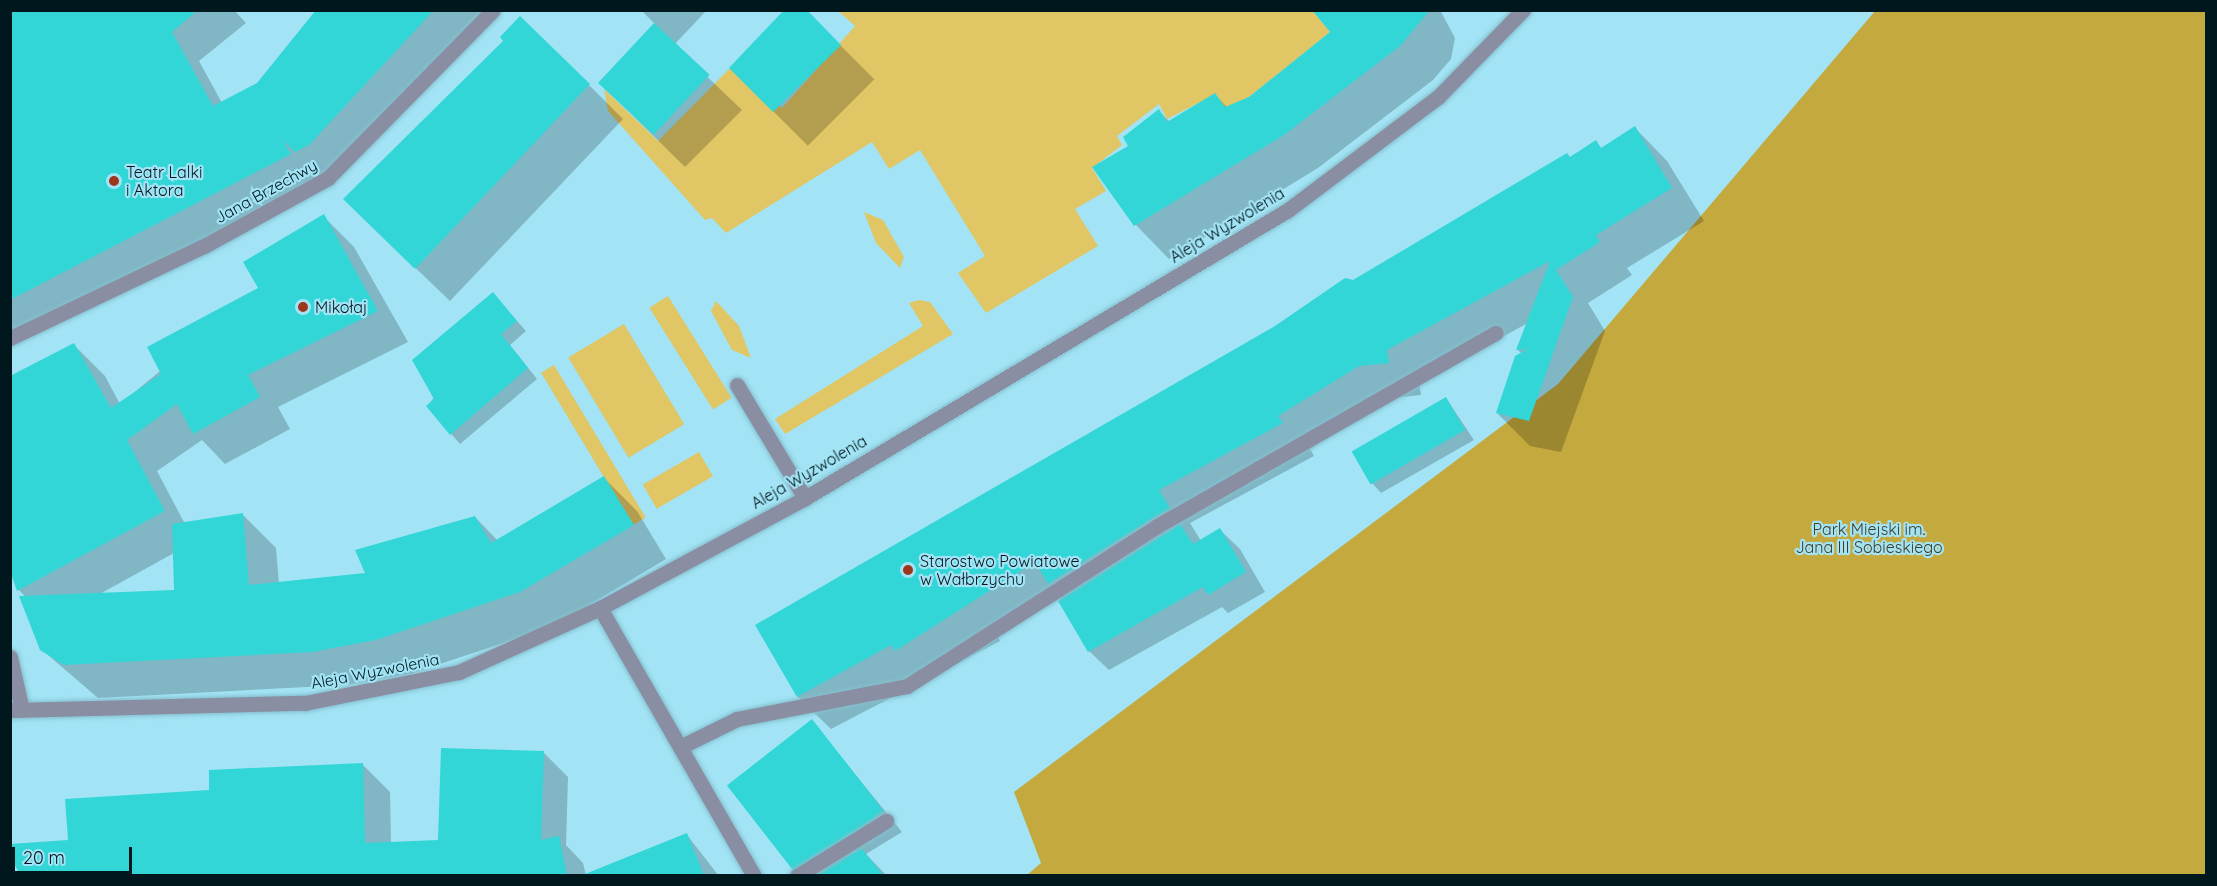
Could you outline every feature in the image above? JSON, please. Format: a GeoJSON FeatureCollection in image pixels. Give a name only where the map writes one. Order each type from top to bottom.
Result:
{"type":"FeatureCollection","features":[{"type":"Feature","properties":{"kind":"street","name":"Jana Brzechwy"},"geometry":{"type":"LineString","coordinates":[[10,338],[204,246],[328,178],[493,10]]}},
{"type":"Feature","properties":{"kind":"street","name":"Aleja Wyzwolenia"},"geometry":{"type":"LineString","coordinates":[[16,710],[305,703],[459,672],[600,608],[805,498],[1288,210],[1438,98],[1523,10]]}},
{"type":"Feature","properties":{"kind":"street"},"geometry":{"type":"LineString","coordinates":[[680,747],[736,719],[907,686],[1157,526],[1496,333]]}},
{"type":"Feature","properties":{"kind":"street"},"geometry":{"type":"LineString","coordinates":[[737,385],[805,498]]}},
{"type":"Feature","properties":{"kind":"street"},"geometry":{"type":"LineString","coordinates":[[600,608],[754,876]]}},
{"type":"Feature","properties":{"kind":"street"},"geometry":{"type":"LineString","coordinates":[[10,657],[16,710]]}},
{"type":"Feature","properties":{"kind":"street"},"geometry":{"type":"LineString","coordinates":[[797,876],[886,821]]}},
{"type":"Feature","properties":{"kind":"shaded area"},"geometry":{"type":"Polygon","coordinates":[[[1312,10],[1330,32],[1249,97],[1224,108],[1216,94],[1167,119],[1159,104],[1117,136],[1122,145],[1092,168],[1106,191],[1075,209],[1098,246],[986,313],[958,273],[985,256],[920,150],[889,169],[872,142],[726,233],[712,218],[705,220],[608,111],[604,89],[658,141],[733,65],[782,108],[855,26],[838,11],[1312,10]]]}},
{"type":"Feature","properties":{"kind":"shaded area"},"geometry":{"type":"Polygon","coordinates":[[[864,212],[883,220],[904,257],[900,268],[876,243],[864,212]]]}},
{"type":"Feature","properties":{"kind":"shaded area"},"geometry":{"type":"Polygon","coordinates":[[[668,296],[732,398],[713,409],[649,308],[668,296]]]}},
{"type":"Feature","properties":{"kind":"shaded area"},"geometry":{"type":"Polygon","coordinates":[[[919,300],[930,302],[953,334],[785,434],[775,419],[923,326],[909,303],[919,300]]]}},
{"type":"Feature","properties":{"kind":"shaded area"},"geometry":{"type":"Polygon","coordinates":[[[716,301],[739,326],[751,358],[732,350],[711,311],[716,301]]]}},
{"type":"Feature","properties":{"kind":"shaded area"},"geometry":{"type":"Polygon","coordinates":[[[624,324],[684,424],[629,458],[568,357],[624,324]]]}},
{"type":"Feature","properties":{"kind":"shaded area"},"geometry":{"type":"Polygon","coordinates":[[[554,365],[646,518],[633,525],[541,373],[554,365]]]}},
{"type":"Feature","properties":{"kind":"shaded area"},"geometry":{"type":"Polygon","coordinates":[[[699,452],[713,476],[657,509],[643,485],[699,452]]]}},
{"type":"Feature","properties":{"kind":"green space","name":"Park Miejski im. Jana III Sobieskiego"},"geometry":{"type":"Polygon","coordinates":[[[1875,11],[2206,11],[2206,875],[1027,875],[1041,863],[1014,792],[1558,384],[1875,11]]]}},
{"type":"Feature","properties":{"kind":"building"},"geometry":{"type":"Polygon","coordinates":[[[10,10],[198,10],[172,32],[213,106],[257,83],[316,10],[434,10],[309,145],[295,152],[282,139],[291,154],[10,300],[10,10]]]}},
{"type":"Feature","properties":{"kind":"building"},"geometry":{"type":"Polygon","coordinates":[[[784,10],[807,10],[841,45],[773,112],[729,68],[784,10]]]}},
{"type":"Feature","properties":{"kind":"building"},"geometry":{"type":"Polygon","coordinates":[[[1312,10],[1430,10],[1400,46],[1284,135],[1134,226],[1092,167],[1128,146],[1123,137],[1159,109],[1167,122],[1215,93],[1225,107],[1249,97],[1330,32],[1312,10]]]}},
{"type":"Feature","properties":{"kind":"building"},"geometry":{"type":"Polygon","coordinates":[[[520,16],[590,84],[415,269],[343,199],[503,41],[500,37],[520,16]]]}},
{"type":"Feature","properties":{"kind":"building"},"geometry":{"type":"Polygon","coordinates":[[[654,23],[710,75],[654,135],[598,83],[654,23]]]}},
{"type":"Feature","properties":{"kind":"building"},"geometry":{"type":"Polygon","coordinates":[[[1635,126],[1672,188],[1596,235],[1600,242],[1556,270],[1573,297],[1529,421],[1496,413],[1515,356],[1528,349],[1516,350],[1550,261],[1387,350],[1389,363],[1359,366],[1278,416],[1283,423],[1159,490],[1170,508],[1048,584],[1035,562],[895,651],[891,645],[797,697],[755,625],[1275,326],[1345,278],[1353,280],[1567,153],[1570,157],[1596,140],[1601,148],[1635,126]]]}},
{"type":"Feature","properties":{"kind":"building"},"geometry":{"type":"Polygon","coordinates":[[[324,214],[378,311],[248,375],[260,397],[193,434],[177,404],[127,440],[165,511],[17,591],[10,571],[10,376],[74,343],[111,408],[161,374],[147,347],[258,288],[243,262],[324,214]]]}},
{"type":"Feature","properties":{"kind":"building"},"geometry":{"type":"Polygon","coordinates":[[[493,292],[517,321],[501,334],[528,368],[450,435],[426,406],[434,399],[412,360],[493,292]]]}},
{"type":"Feature","properties":{"kind":"building"},"geometry":{"type":"Polygon","coordinates":[[[1446,397],[1465,430],[1371,484],[1352,452],[1446,397]]]}},
{"type":"Feature","properties":{"kind":"building"},"geometry":{"type":"Polygon","coordinates":[[[604,476],[634,525],[520,592],[376,640],[312,652],[64,665],[40,650],[19,596],[174,590],[172,524],[243,513],[249,585],[365,573],[355,550],[475,516],[491,543],[604,476]]]}},
{"type":"Feature","properties":{"kind":"building"},"geometry":{"type":"Polygon","coordinates":[[[1180,524],[1193,544],[1220,528],[1246,572],[1208,595],[1203,587],[1088,652],[1058,601],[1180,524]]]}},
{"type":"Feature","properties":{"kind":"building"},"geometry":{"type":"Polygon","coordinates":[[[812,719],[883,810],[798,876],[727,785],[812,719]]]}},
{"type":"Feature","properties":{"kind":"building"},"geometry":{"type":"Polygon","coordinates":[[[441,748],[544,751],[541,840],[559,836],[567,876],[21,876],[10,857],[10,844],[68,840],[65,799],[209,790],[209,770],[363,763],[365,843],[438,840],[441,748]]]}},
{"type":"Feature","properties":{"kind":"building"},"geometry":{"type":"Polygon","coordinates":[[[687,833],[704,876],[585,876],[585,874],[687,833]]]}},
{"type":"Feature","properties":{"kind":"building"},"geometry":{"type":"Polygon","coordinates":[[[861,848],[884,876],[816,876],[861,848]]]}},
{"type":"Feature","properties":{"kind":"place","name":"Teatr Lalki i Aktora"},"geometry":{"type":"Point","coordinates":[114,181]}},
{"type":"Feature","properties":{"kind":"place","name":"Mikołaj"},"geometry":{"type":"Point","coordinates":[303,307]}},
{"type":"Feature","properties":{"kind":"place","name":"Starostwo Powiatowe w Wałbrzychu"},"geometry":{"type":"Point","coordinates":[908,570]}}]}
